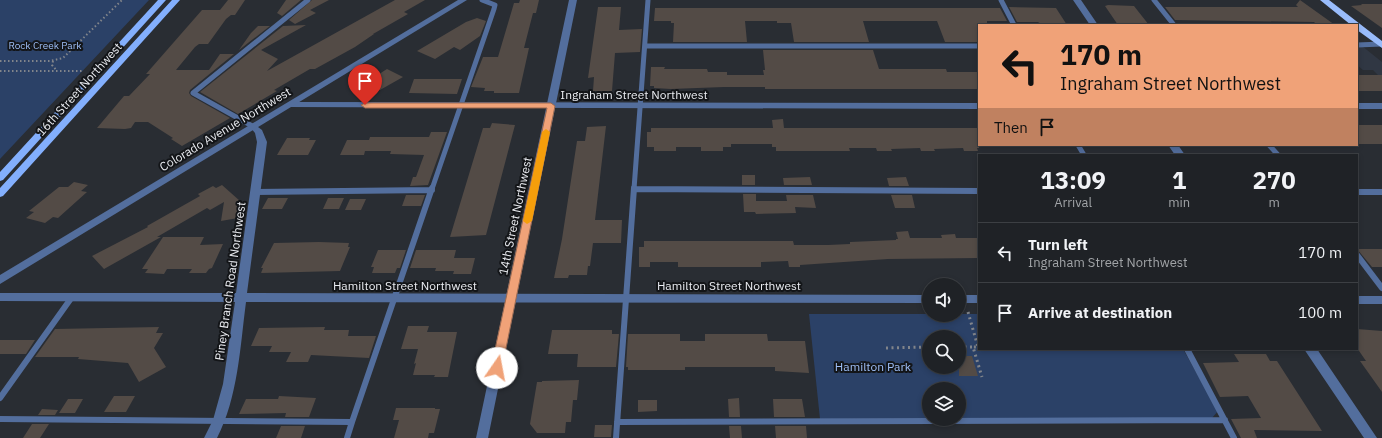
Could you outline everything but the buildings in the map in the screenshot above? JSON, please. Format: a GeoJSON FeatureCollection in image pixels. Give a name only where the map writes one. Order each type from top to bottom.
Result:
{"type":"FeatureCollection","features":[{"type":"Feature","properties":{"kind":"highway"},"geometry":{"type":"LineString","coordinates":[[1324,0],[1356,24]]}},
{"type":"Feature","properties":{"kind":"highway"},"geometry":{"type":"LineString","coordinates":[[1358,26],[1382,44]]}},
{"type":"Feature","properties":{"kind":"main road","name":"16th Street Northwest"},"geometry":{"type":"LineString","coordinates":[[0,178],[162,0]]}},
{"type":"Feature","properties":{"kind":"main road","name":"16th Street Northwest"},"geometry":{"type":"LineString","coordinates":[[0,194],[176,0]]}},
{"type":"Feature","properties":{"kind":"street","name":"Colorado Avenue Northwest"},"geometry":{"type":"LineString","coordinates":[[0,280],[463,0]]}},
{"type":"Feature","properties":{"kind":"street","name":"14th Street Northwest"},"geometry":{"type":"LineString","coordinates":[[482,438],[573,0]]}},
{"type":"Feature","properties":{"kind":"street"},"geometry":{"type":"LineString","coordinates":[[1077,0],[1093,24]]}},
{"type":"Feature","properties":{"kind":"street","name":"Ingraham Street Northwest"},"geometry":{"type":"LineString","coordinates":[[290,105],[978,106]]}},
{"type":"Feature","properties":{"kind":"street"},"geometry":{"type":"LineString","coordinates":[[1358,106],[1382,106]]}},
{"type":"Feature","properties":{"kind":"street","name":"Piney Branch Road Northwest"},"geometry":{"type":"LineString","coordinates":[[210,438],[219,421],[229,384],[262,138],[254,127]]}},
{"type":"Feature","properties":{"kind":"street","name":"Hamilton Street Northwest"},"geometry":{"type":"LineString","coordinates":[[0,297],[922,299]]}},
{"type":"Feature","properties":{"kind":"street"},"geometry":{"type":"LineString","coordinates":[[966,299],[978,299]]}},
{"type":"Feature","properties":{"kind":"street"},"geometry":{"type":"LineString","coordinates":[[1358,300],[1382,300]]}},
{"type":"Feature","properties":{"kind":"street"},"geometry":{"type":"LineString","coordinates":[[1311,350],[1370,438]]}},
{"type":"Feature","properties":{"kind":"lane"},"geometry":{"type":"LineString","coordinates":[[254,127],[193,93],[308,0]]}},
{"type":"Feature","properties":{"kind":"lane"},"geometry":{"type":"LineString","coordinates":[[347,438],[397,298],[460,105],[494,9],[494,6],[482,0]]}},
{"type":"Feature","properties":{"kind":"lane"},"geometry":{"type":"LineString","coordinates":[[616,438],[648,0]]}},
{"type":"Feature","properties":{"kind":"lane"},"geometry":{"type":"LineString","coordinates":[[1001,0],[1013,24]]}},
{"type":"Feature","properties":{"kind":"lane"},"geometry":{"type":"LineString","coordinates":[[1154,0],[1173,24]]}},
{"type":"Feature","properties":{"kind":"lane"},"geometry":{"type":"LineString","coordinates":[[1358,44],[1382,44]]}},
{"type":"Feature","properties":{"kind":"lane"},"geometry":{"type":"LineString","coordinates":[[645,46],[978,46]]}},
{"type":"Feature","properties":{"kind":"lane"},"geometry":{"type":"LineString","coordinates":[[1271,146],[1277,154]]}},
{"type":"Feature","properties":{"kind":"lane"},"geometry":{"type":"LineString","coordinates":[[634,189],[978,191]]}},
{"type":"Feature","properties":{"kind":"lane"},"geometry":{"type":"LineString","coordinates":[[255,192],[432,190]]}},
{"type":"Feature","properties":{"kind":"lane"},"geometry":{"type":"LineString","coordinates":[[1358,192],[1382,192]]}},
{"type":"Feature","properties":{"kind":"lane"},"geometry":{"type":"LineString","coordinates":[[1358,256],[1382,288]]}},
{"type":"Feature","properties":{"kind":"lane"},"geometry":{"type":"LineString","coordinates":[[0,398],[72,297]]}},
{"type":"Feature","properties":{"kind":"lane"},"geometry":{"type":"LineString","coordinates":[[1188,350],[1234,438]]}},
{"type":"Feature","properties":{"kind":"lane"},"geometry":{"type":"LineString","coordinates":[[0,419],[352,422]]}},
{"type":"Feature","properties":{"kind":"lane"},"geometry":{"type":"LineString","coordinates":[[617,422],[1224,420]]}},
{"type":"Feature","properties":{"kind":"path"},"geometry":{"type":"LineString","coordinates":[[0,61],[53,61],[67,55],[122,0]]}},
{"type":"Feature","properties":{"kind":"path"},"geometry":{"type":"LineString","coordinates":[[53,61],[52,65],[57,71]]}},
{"type":"Feature","properties":{"kind":"path"},"geometry":{"type":"LineString","coordinates":[[0,71],[85,71]]}},
{"type":"Feature","properties":{"kind":"path"},"geometry":{"type":"LineString","coordinates":[[966,347],[978,347],[968,312]]}},
{"type":"Feature","properties":{"kind":"path"},"geometry":{"type":"LineString","coordinates":[[886,348],[922,347]]}},
{"type":"Feature","properties":{"kind":"path"},"geometry":{"type":"LineString","coordinates":[[973,347],[982,377]]}},
{"type":"Feature","properties":{"kind":"shaded area"},"geometry":{"type":"Polygon","coordinates":[[[1358,43],[1382,62],[1382,75],[1378,75],[1373,70],[1363,70],[1358,66],[1358,43]]]}},
{"type":"Feature","properties":{"kind":"green space","name":"Rock Creek Park"},"geometry":{"type":"Polygon","coordinates":[[[0,0],[149,0],[0,159],[0,0]]]}},
{"type":"Feature","properties":{"kind":"green space","name":"Hamilton Park"},"geometry":{"type":"Polygon","coordinates":[[[809,314],[922,314],[922,322],[966,322],[966,314],[978,314],[978,350],[1184,350],[1218,411],[1212,418],[966,418],[966,382],[922,382],[922,418],[820,419],[809,314]]]}},
{"type":"Feature","properties":{"kind":"slow traffic"},"geometry":{"type":"LineString","coordinates":[[527,221],[546,132]]}},
{"type":"Feature","properties":{"kind":"route"},"geometry":{"type":"LineString","coordinates":[[365,105],[551,106],[497,368]]}}]}
